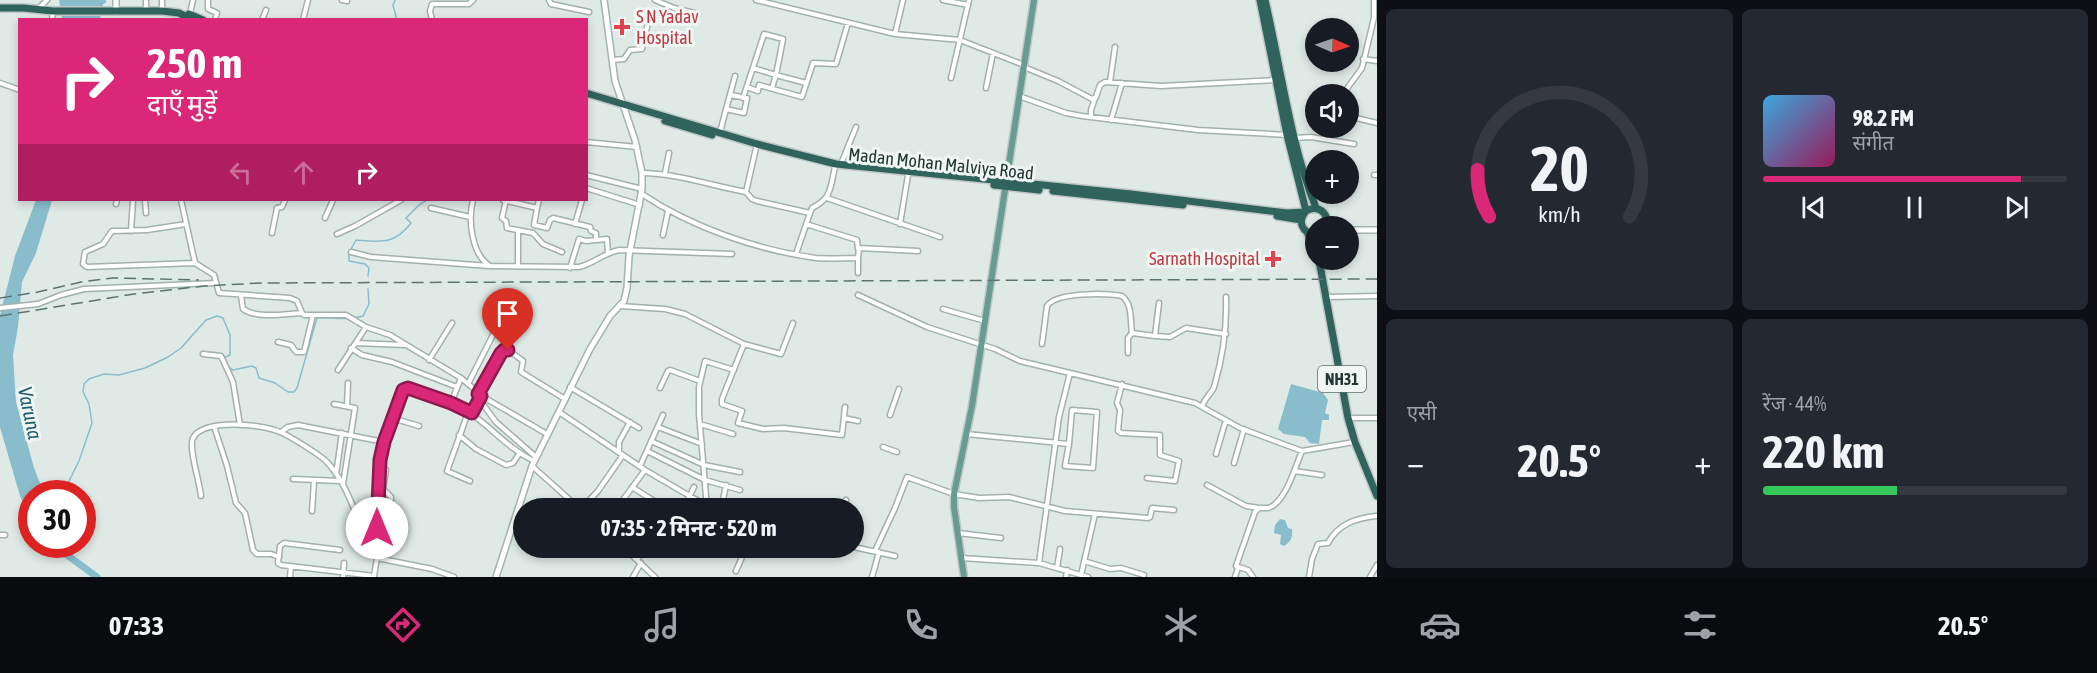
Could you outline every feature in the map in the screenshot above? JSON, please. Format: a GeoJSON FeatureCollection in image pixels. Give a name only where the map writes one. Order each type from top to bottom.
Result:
{"type":"FeatureCollection","features":[{"type":"Feature","properties":{"kind":"highway"},"geometry":{"type":"LineString","coordinates":[[1260,0],[1292,137],[1305,230]]}},
{"type":"Feature","properties":{"kind":"highway"},"geometry":{"type":"LineString","coordinates":[[1265,0],[1279,79]]}},
{"type":"Feature","properties":{"kind":"highway"},"geometry":{"type":"LineString","coordinates":[[5,5],[38,9],[52,15],[104,11],[178,14]]}},
{"type":"Feature","properties":{"kind":"highway"},"geometry":{"type":"LineString","coordinates":[[117,12],[162,8],[191,17]]}},
{"type":"Feature","properties":{"kind":"highway","name":"Madan Mohan Malviya Road"},"geometry":{"type":"LineString","coordinates":[[588,96],[756,148],[838,166],[1005,184]]}},
{"type":"Feature","properties":{"kind":"highway"},"geometry":{"type":"LineString","coordinates":[[622,105],[838,166],[1005,184],[1131,194],[1287,213],[1304,214],[1316,208]]}},
{"type":"Feature","properties":{"kind":"highway"},"geometry":{"type":"LineString","coordinates":[[1292,137],[1309,192],[1316,208],[1324,212],[1325,216]]}},
{"type":"Feature","properties":{"kind":"highway","name":"NH31"},"geometry":{"type":"LineString","coordinates":[[1321,270],[1348,418],[1355,442],[1377,496]]}},
{"type":"Feature","properties":{"kind":"main road"},"geometry":{"type":"LineString","coordinates":[[964,577],[954,494],[986,321],[1034,0]]}},
{"type":"Feature","properties":{"kind":"street"},"geometry":{"type":"LineString","coordinates":[[38,9],[47,0]]}},
{"type":"Feature","properties":{"kind":"street"},"geometry":{"type":"LineString","coordinates":[[116,0],[117,12]]}},
{"type":"Feature","properties":{"kind":"street"},"geometry":{"type":"LineString","coordinates":[[146,0],[146,8]]}},
{"type":"Feature","properties":{"kind":"street"},"geometry":{"type":"LineString","coordinates":[[162,0],[162,8]]}},
{"type":"Feature","properties":{"kind":"street"},"geometry":{"type":"LineString","coordinates":[[191,17],[193,0]]}},
{"type":"Feature","properties":{"kind":"street"},"geometry":{"type":"LineString","coordinates":[[208,0],[208,9],[217,13],[216,18]]}},
{"type":"Feature","properties":{"kind":"street"},"geometry":{"type":"LineString","coordinates":[[304,18],[308,0]]}},
{"type":"Feature","properties":{"kind":"street"},"geometry":{"type":"LineString","coordinates":[[432,18],[432,4],[469,4],[472,0]]}},
{"type":"Feature","properties":{"kind":"street"},"geometry":{"type":"LineString","coordinates":[[549,0],[551,4],[589,12]]}},
{"type":"Feature","properties":{"kind":"street"},"geometry":{"type":"LineString","coordinates":[[566,7],[567,0]]}},
{"type":"Feature","properties":{"kind":"street"},"geometry":{"type":"LineString","coordinates":[[496,577],[534,461],[570,387],[604,324],[620,306],[627,288],[630,250],[642,192],[642,173],[637,147],[622,105],[604,0]]}},
{"type":"Feature","properties":{"kind":"street"},"geometry":{"type":"LineString","coordinates":[[655,0],[698,14]]}},
{"type":"Feature","properties":{"kind":"street"},"geometry":{"type":"LineString","coordinates":[[756,0],[895,34],[960,40],[1064,83],[1092,99],[1096,97]]}},
{"type":"Feature","properties":{"kind":"street"},"geometry":{"type":"LineString","coordinates":[[783,7],[785,0]]}},
{"type":"Feature","properties":{"kind":"street"},"geometry":{"type":"LineString","coordinates":[[895,34],[903,0]]}},
{"type":"Feature","properties":{"kind":"street"},"geometry":{"type":"LineString","coordinates":[[943,0],[969,2],[951,78]]}},
{"type":"Feature","properties":{"kind":"street"},"geometry":{"type":"LineString","coordinates":[[1350,84],[1361,70],[1374,18],[1374,0]]}},
{"type":"Feature","properties":{"kind":"street"},"geometry":{"type":"LineString","coordinates":[[262,18],[266,10]]}},
{"type":"Feature","properties":{"kind":"street"},"geometry":{"type":"LineString","coordinates":[[747,87],[758,91],[759,85],[802,97],[813,63],[836,64],[848,23]]}},
{"type":"Feature","properties":{"kind":"street"},"geometry":{"type":"LineString","coordinates":[[613,60],[624,59],[631,50],[642,49],[647,27]]}},
{"type":"Feature","properties":{"kind":"street"},"geometry":{"type":"LineString","coordinates":[[743,98],[764,34],[783,39],[772,88]]}},
{"type":"Feature","properties":{"kind":"street"},"geometry":{"type":"LineString","coordinates":[[1110,82],[1115,47]]}},
{"type":"Feature","properties":{"kind":"street"},"geometry":{"type":"LineString","coordinates":[[986,88],[993,53]]}},
{"type":"Feature","properties":{"kind":"street"},"geometry":{"type":"LineString","coordinates":[[1364,59],[1377,61]]}},
{"type":"Feature","properties":{"kind":"street"},"geometry":{"type":"LineString","coordinates":[[753,68],[806,83]]}},
{"type":"Feature","properties":{"kind":"street"},"geometry":{"type":"LineString","coordinates":[[719,133],[735,76]]}},
{"type":"Feature","properties":{"kind":"street"},"geometry":{"type":"LineString","coordinates":[[1090,117],[1102,83],[1161,86],[1279,79]]}},
{"type":"Feature","properties":{"kind":"street"},"geometry":{"type":"LineString","coordinates":[[0,83],[18,89]]}},
{"type":"Feature","properties":{"kind":"street"},"geometry":{"type":"LineString","coordinates":[[1111,120],[1122,83]]}},
{"type":"Feature","properties":{"kind":"street"},"geometry":{"type":"LineString","coordinates":[[726,109],[744,113],[747,98],[730,95]]}},
{"type":"Feature","properties":{"kind":"street"},"geometry":{"type":"LineString","coordinates":[[1018,96],[1065,113],[1090,117],[1198,130],[1311,137],[1354,144]]}},
{"type":"Feature","properties":{"kind":"street"},"geometry":{"type":"LineString","coordinates":[[1359,119],[1377,123]]}},
{"type":"Feature","properties":{"kind":"street"},"geometry":{"type":"LineString","coordinates":[[796,254],[812,208],[827,198],[838,166],[856,127]]}},
{"type":"Feature","properties":{"kind":"street"},"geometry":{"type":"LineString","coordinates":[[588,142],[637,147]]}},
{"type":"Feature","properties":{"kind":"street"},"geometry":{"type":"LineString","coordinates":[[746,192],[756,148]]}},
{"type":"Feature","properties":{"kind":"street"},"geometry":{"type":"LineString","coordinates":[[665,173],[669,153]]}},
{"type":"Feature","properties":{"kind":"street"},"geometry":{"type":"LineString","coordinates":[[642,173],[665,173],[702,184],[746,192],[757,201],[810,213]]}},
{"type":"Feature","properties":{"kind":"street"},"geometry":{"type":"LineString","coordinates":[[900,224],[908,175]]}},
{"type":"Feature","properties":{"kind":"street"},"geometry":{"type":"LineString","coordinates":[[588,176],[642,192],[668,211],[744,241],[796,254],[825,258],[858,258]]}},
{"type":"Feature","properties":{"kind":"street"},"geometry":{"type":"LineString","coordinates":[[588,189],[640,205]]}},
{"type":"Feature","properties":{"kind":"street"},"geometry":{"type":"LineString","coordinates":[[827,198],[940,237]]}},
{"type":"Feature","properties":{"kind":"street"},"geometry":{"type":"LineString","coordinates":[[131,231],[133,201]]}},
{"type":"Feature","properties":{"kind":"street"},"geometry":{"type":"LineString","coordinates":[[146,201],[146,213]]}},
{"type":"Feature","properties":{"kind":"street"},"geometry":{"type":"LineString","coordinates":[[181,201],[195,263]]}},
{"type":"Feature","properties":{"kind":"street"},"geometry":{"type":"LineString","coordinates":[[272,233],[277,208],[282,207],[285,201]]}},
{"type":"Feature","properties":{"kind":"street"},"geometry":{"type":"LineString","coordinates":[[325,218],[333,201]]}},
{"type":"Feature","properties":{"kind":"street"},"geometry":{"type":"LineString","coordinates":[[337,234],[399,201]]}},
{"type":"Feature","properties":{"kind":"street"},"geometry":{"type":"LineString","coordinates":[[473,201],[470,217],[474,241],[486,265],[490,266]]}},
{"type":"Feature","properties":{"kind":"street"},"geometry":{"type":"LineString","coordinates":[[505,201],[502,219],[506,221],[507,228],[533,232],[543,244],[562,252]]}},
{"type":"Feature","properties":{"kind":"street"},"geometry":{"type":"LineString","coordinates":[[518,201],[537,208]]}},
{"type":"Feature","properties":{"kind":"street"},"geometry":{"type":"LineString","coordinates":[[540,201],[534,225],[547,228],[552,218],[590,227],[591,231],[596,233],[596,239]]}},
{"type":"Feature","properties":{"kind":"street"},"geometry":{"type":"LineString","coordinates":[[574,224],[582,201]]}},
{"type":"Feature","properties":{"kind":"street"},"geometry":{"type":"LineString","coordinates":[[431,208],[470,217]]}},
{"type":"Feature","properties":{"kind":"street"},"geometry":{"type":"LineString","coordinates":[[663,235],[668,211]]}},
{"type":"Feature","properties":{"kind":"street"},"geometry":{"type":"LineString","coordinates":[[186,224],[169,228],[110,232],[103,244],[85,252],[84,266],[195,263],[214,275],[219,293],[294,299],[299,304],[302,314]]}},
{"type":"Feature","properties":{"kind":"street"},"geometry":{"type":"LineString","coordinates":[[806,224],[856,240],[858,273]]}},
{"type":"Feature","properties":{"kind":"street"},"geometry":{"type":"LineString","coordinates":[[1359,230],[1377,230]]}},
{"type":"Feature","properties":{"kind":"street"},"geometry":{"type":"LineString","coordinates":[[518,231],[518,267]]}},
{"type":"Feature","properties":{"kind":"street"},"geometry":{"type":"LineString","coordinates":[[570,268],[578,240],[608,240],[608,254]]}},
{"type":"Feature","properties":{"kind":"street"},"geometry":{"type":"LineString","coordinates":[[858,249],[918,251]]}},
{"type":"Feature","properties":{"kind":"street"},"geometry":{"type":"LineString","coordinates":[[351,252],[371,257],[490,266],[570,268],[586,266],[619,250],[732,254]]}},
{"type":"Feature","properties":{"kind":"street"},"geometry":{"type":"LineString","coordinates":[[0,308],[38,304],[84,289],[216,283]]}},
{"type":"Feature","properties":{"kind":"street"},"geometry":{"type":"LineString","coordinates":[[1042,344],[1047,306],[1051,301],[1061,297],[1089,294],[1122,296],[1127,302],[1131,318],[1132,333],[1128,338],[1128,353]]}},
{"type":"Feature","properties":{"kind":"street"},"geometry":{"type":"LineString","coordinates":[[858,295],[927,327],[982,345],[1020,361],[1122,384],[1202,406],[1244,429],[1302,451],[1355,442]]}},
{"type":"Feature","properties":{"kind":"street"},"geometry":{"type":"LineString","coordinates":[[241,296],[243,309],[249,312],[350,316],[366,327],[383,331],[461,378],[480,396],[496,422],[570,498]]}},
{"type":"Feature","properties":{"kind":"street"},"geometry":{"type":"LineString","coordinates":[[1327,297],[1377,296]]}},
{"type":"Feature","properties":{"kind":"street"},"geometry":{"type":"LineString","coordinates":[[1202,406],[1207,394],[1214,388],[1226,334],[1226,297]]}},
{"type":"Feature","properties":{"kind":"street"},"geometry":{"type":"LineString","coordinates":[[1155,336],[1159,303]]}},
{"type":"Feature","properties":{"kind":"street"},"geometry":{"type":"LineString","coordinates":[[620,306],[675,311],[744,344],[781,354],[793,323]]}},
{"type":"Feature","properties":{"kind":"street"},"geometry":{"type":"LineString","coordinates":[[943,309],[986,321]]}},
{"type":"Feature","properties":{"kind":"street"},"geometry":{"type":"LineString","coordinates":[[278,342],[291,345],[295,351],[304,352],[313,315]]}},
{"type":"Feature","properties":{"kind":"street"},"geometry":{"type":"LineString","coordinates":[[468,384],[500,321],[513,321]]}},
{"type":"Feature","properties":{"kind":"street"},"geometry":{"type":"LineString","coordinates":[[429,360],[452,323]]}},
{"type":"Feature","properties":{"kind":"street"},"geometry":{"type":"LineString","coordinates":[[338,370],[366,327]]}},
{"type":"Feature","properties":{"kind":"street"},"geometry":{"type":"LineString","coordinates":[[1132,333],[1170,337],[1186,328],[1226,334]]}},
{"type":"Feature","properties":{"kind":"street"},"geometry":{"type":"LineString","coordinates":[[355,343],[406,345]]}},
{"type":"Feature","properties":{"kind":"street"},"geometry":{"type":"LineString","coordinates":[[744,344],[722,399],[722,404],[742,411],[738,423],[764,429],[784,428],[842,435],[845,406]]}},
{"type":"Feature","properties":{"kind":"street"},"geometry":{"type":"LineString","coordinates":[[351,348],[362,355],[392,362],[457,387]]}},
{"type":"Feature","properties":{"kind":"street"},"geometry":{"type":"LineString","coordinates":[[470,481],[447,471],[459,435],[501,353],[507,349],[523,361],[521,372],[565,399]]}},
{"type":"Feature","properties":{"kind":"street"},"geometry":{"type":"LineString","coordinates":[[203,354],[221,356],[233,382],[240,425]]}},
{"type":"Feature","properties":{"kind":"street"},"geometry":{"type":"LineString","coordinates":[[706,498],[700,424],[700,381],[703,363],[707,361],[734,370]]}},
{"type":"Feature","properties":{"kind":"street"},"geometry":{"type":"LineString","coordinates":[[660,388],[670,370],[700,381]]}},
{"type":"Feature","properties":{"kind":"street"},"geometry":{"type":"LineString","coordinates":[[1039,563],[1059,417],[1070,373]]}},
{"type":"Feature","properties":{"kind":"street"},"geometry":{"type":"LineString","coordinates":[[451,403],[461,378]]}},
{"type":"Feature","properties":{"kind":"street"},"geometry":{"type":"LineString","coordinates":[[347,406],[348,383]]}},
{"type":"Feature","properties":{"kind":"street"},"geometry":{"type":"LineString","coordinates":[[1122,384],[1117,403],[1120,410],[1118,431],[1121,434],[1160,435],[1160,455],[1179,461],[1175,481],[1147,478]]}},
{"type":"Feature","properties":{"kind":"street"},"geometry":{"type":"LineString","coordinates":[[570,387],[639,428]]}},
{"type":"Feature","properties":{"kind":"street"},"geometry":{"type":"LineString","coordinates":[[366,537],[376,532],[378,470],[384,442],[405,388],[470,411],[519,454],[534,461]]}},
{"type":"Feature","properties":{"kind":"street"},"geometry":{"type":"LineString","coordinates":[[890,415],[899,389]]}},
{"type":"Feature","properties":{"kind":"street"},"geometry":{"type":"LineString","coordinates":[[480,396],[548,434]]}},
{"type":"Feature","properties":{"kind":"street"},"geometry":{"type":"LineString","coordinates":[[334,404],[355,408],[342,483]]}},
{"type":"Feature","properties":{"kind":"street"},"geometry":{"type":"LineString","coordinates":[[1072,410],[1097,412],[1093,468],[1065,465],[1069,444],[1072,410]]}},
{"type":"Feature","properties":{"kind":"street"},"geometry":{"type":"LineString","coordinates":[[558,412],[645,470],[693,498]]}},
{"type":"Feature","properties":{"kind":"street"},"geometry":{"type":"LineString","coordinates":[[640,466],[663,415]]}},
{"type":"Feature","properties":{"kind":"street"},"geometry":{"type":"LineString","coordinates":[[392,418],[419,426]]}},
{"type":"Feature","properties":{"kind":"street"},"geometry":{"type":"LineString","coordinates":[[844,418],[858,421]]}},
{"type":"Feature","properties":{"kind":"street"},"geometry":{"type":"LineString","coordinates":[[1348,418],[1377,418]]}},
{"type":"Feature","properties":{"kind":"street"},"geometry":{"type":"LineString","coordinates":[[1216,454],[1226,420]]}},
{"type":"Feature","properties":{"kind":"street"},"geometry":{"type":"LineString","coordinates":[[591,498],[598,491],[621,454],[620,442],[630,423]]}},
{"type":"Feature","properties":{"kind":"street"},"geometry":{"type":"LineString","coordinates":[[700,424],[733,434]]}},
{"type":"Feature","properties":{"kind":"street"},"geometry":{"type":"LineString","coordinates":[[201,496],[191,442],[198,432],[214,426],[240,425],[281,432],[325,460],[342,483],[377,558],[374,576],[343,575],[332,571],[279,564],[280,546],[285,543],[340,550]]}},
{"type":"Feature","properties":{"kind":"street"},"geometry":{"type":"LineString","coordinates":[[281,432],[288,427],[298,425],[384,442]]}},
{"type":"Feature","properties":{"kind":"street"},"geometry":{"type":"LineString","coordinates":[[214,426],[236,503],[245,513],[253,550],[257,555],[271,554],[279,558]]}},
{"type":"Feature","properties":{"kind":"street"},"geometry":{"type":"LineString","coordinates":[[657,427],[702,444]]}},
{"type":"Feature","properties":{"kind":"street"},"geometry":{"type":"LineString","coordinates":[[1234,462],[1244,429]]}},
{"type":"Feature","properties":{"kind":"street"},"geometry":{"type":"LineString","coordinates":[[336,475],[342,433]]}},
{"type":"Feature","properties":{"kind":"street"},"geometry":{"type":"LineString","coordinates":[[966,434],[1069,444]]}},
{"type":"Feature","properties":{"kind":"street"},"geometry":{"type":"LineString","coordinates":[[459,435],[476,449],[506,465],[513,463],[519,454]]}},
{"type":"Feature","properties":{"kind":"street"},"geometry":{"type":"LineString","coordinates":[[651,441],[704,465],[740,472]]}},
{"type":"Feature","properties":{"kind":"street"},"geometry":{"type":"LineString","coordinates":[[883,447],[897,452]]}},
{"type":"Feature","properties":{"kind":"street"},"geometry":{"type":"LineString","coordinates":[[647,451],[705,480],[740,490]]}},
{"type":"Feature","properties":{"kind":"street"},"geometry":{"type":"LineString","coordinates":[[1207,485],[1246,506],[1269,508],[1275,504],[1288,484],[1302,451]]}},
{"type":"Feature","properties":{"kind":"street"},"geometry":{"type":"LineString","coordinates":[[377,528],[388,527],[390,522],[391,497],[384,489],[386,470]]}},
{"type":"Feature","properties":{"kind":"street"},"geometry":{"type":"LineString","coordinates":[[624,498],[645,470]]}},
{"type":"Feature","properties":{"kind":"street"},"geometry":{"type":"LineString","coordinates":[[1294,471],[1322,475]]}},
{"type":"Feature","properties":{"kind":"street"},"geometry":{"type":"LineString","coordinates":[[873,577],[877,552],[907,477],[954,494],[979,498],[1009,497],[1065,511],[1148,518],[1152,508],[1174,510]]}},
{"type":"Feature","properties":{"kind":"street"},"geometry":{"type":"LineString","coordinates":[[293,479],[342,483]]}},
{"type":"Feature","properties":{"kind":"street"},"geometry":{"type":"LineString","coordinates":[[312,511],[314,481]]}},
{"type":"Feature","properties":{"kind":"street"},"geometry":{"type":"LineString","coordinates":[[724,498],[726,486]]}},
{"type":"Feature","properties":{"kind":"street"},"geometry":{"type":"LineString","coordinates":[[632,487],[646,498]]}},
{"type":"Feature","properties":{"kind":"street"},"geometry":{"type":"LineString","coordinates":[[690,496],[694,487]]}},
{"type":"Feature","properties":{"kind":"street"},"geometry":{"type":"LineString","coordinates":[[1234,577],[1238,568],[1236,564],[1259,508]]}},
{"type":"Feature","properties":{"kind":"street"},"geometry":{"type":"LineString","coordinates":[[1081,574],[1095,514]]}},
{"type":"Feature","properties":{"kind":"street"},"geometry":{"type":"LineString","coordinates":[[1309,577],[1312,558],[1318,544],[1328,543],[1337,531],[1355,520],[1377,516]]}},
{"type":"Feature","properties":{"kind":"street"},"geometry":{"type":"LineString","coordinates":[[958,533],[1001,538]]}},
{"type":"Feature","properties":{"kind":"street"},"geometry":{"type":"LineString","coordinates":[[864,549],[895,556]]}},
{"type":"Feature","properties":{"kind":"street"},"geometry":{"type":"LineString","coordinates":[[1057,568],[1060,549]]}},
{"type":"Feature","properties":{"kind":"street"},"geometry":{"type":"LineString","coordinates":[[377,558],[432,568],[454,577]]}},
{"type":"Feature","properties":{"kind":"street"},"geometry":{"type":"LineString","coordinates":[[636,558],[655,577]]}},
{"type":"Feature","properties":{"kind":"street"},"geometry":{"type":"LineString","coordinates":[[633,577],[641,558]]}},
{"type":"Feature","properties":{"kind":"street"},"geometry":{"type":"LineString","coordinates":[[736,571],[742,558]]}},
{"type":"Feature","properties":{"kind":"street"},"geometry":{"type":"LineString","coordinates":[[962,558],[1039,563],[1088,577]]}},
{"type":"Feature","properties":{"kind":"street"},"geometry":{"type":"LineString","coordinates":[[1084,561],[1110,569],[1121,568],[1144,576]]}},
{"type":"Feature","properties":{"kind":"street"},"geometry":{"type":"LineString","coordinates":[[343,575],[344,563]]}},
{"type":"Feature","properties":{"kind":"street"},"geometry":{"type":"LineString","coordinates":[[1370,577],[1377,565]]}},
{"type":"Feature","properties":{"kind":"street"},"geometry":{"type":"LineString","coordinates":[[290,577],[291,566]]}},
{"type":"Feature","properties":{"kind":"street"},"geometry":{"type":"LineString","coordinates":[[1238,568],[1248,570],[1253,577]]}},
{"type":"Feature","properties":{"kind":"street"},"geometry":{"type":"LineString","coordinates":[[1066,577],[1067,570]]}},
{"type":"Feature","properties":{"kind":"street"},"geometry":{"type":"LineString","coordinates":[[331,577],[332,571]]}},
{"type":"Feature","properties":{"kind":"water"},"geometry":{"type":"Polygon","coordinates":[[[59,0],[106,0],[100,18],[62,18],[59,0]]]}},
{"type":"Feature","properties":{"kind":"water"},"geometry":{"type":"Polygon","coordinates":[[[36,201],[52,201],[36,253],[22,282],[13,355],[16,402],[39,480],[18,480],[18,489],[0,427],[0,315],[15,256],[36,201]]]}},
{"type":"Feature","properties":{"kind":"water"},"geometry":{"type":"Polygon","coordinates":[[[1291,384],[1323,393],[1328,400],[1325,413],[1329,415],[1329,420],[1322,420],[1319,444],[1310,443],[1305,437],[1284,434],[1278,429],[1291,384]]]}},
{"type":"Feature","properties":{"kind":"water"},"geometry":{"type":"Polygon","coordinates":[[[1280,519],[1285,520],[1288,528],[1292,529],[1291,539],[1284,546],[1280,544],[1281,535],[1274,533],[1275,525],[1280,519]]]}},
{"type":"Feature","properties":{"kind":"waterway"},"geometry":{"type":"LineString","coordinates":[[395,0],[393,5],[396,18]]}},
{"type":"Feature","properties":{"kind":"waterway"},"geometry":{"type":"LineString","coordinates":[[368,276],[369,268],[365,264],[349,261],[349,253],[356,240],[393,239],[411,223],[406,218],[425,201]]}},
{"type":"Feature","properties":{"kind":"waterway"},"geometry":{"type":"LineString","coordinates":[[228,367],[233,370],[252,366],[256,368],[259,378],[275,383],[288,392],[294,392],[317,318],[346,319],[363,316],[369,304],[368,289]]}},
{"type":"Feature","properties":{"kind":"waterway"},"geometry":{"type":"LineString","coordinates":[[70,480],[79,461],[92,423],[89,404],[83,392],[84,384],[89,379],[104,374],[119,375],[145,368],[168,357],[181,348],[206,320],[217,316],[223,318],[230,335],[230,355],[223,358]]}},
{"type":"Feature","properties":{"kind":"waterway","name":"Varuna"},"geometry":{"type":"LineString","coordinates":[[71,558],[97,577]]}},
{"type":"Feature","properties":{"kind":"railway"},"geometry":{"type":"LineString","coordinates":[[0,298],[113,278],[199,280]]}},
{"type":"Feature","properties":{"kind":"railway"},"geometry":{"type":"LineString","coordinates":[[0,316],[134,294],[204,286],[261,283],[1377,279]]}},
{"type":"Feature","properties":{"kind":"place","name":"S N Yadav Hospital"},"geometry":{"type":"Point","coordinates":[622,27]}},
{"type":"Feature","properties":{"kind":"place","name":"Sarnath Hospital"},"geometry":{"type":"Point","coordinates":[1273,259]}},
{"type":"Feature","properties":{"kind":"route"},"geometry":{"type":"LineString","coordinates":[[377,528],[378,470],[384,442],[403,390],[408,388],[466,408],[472,413],[481,396],[478,394],[502,350],[508,350]]}}]}
